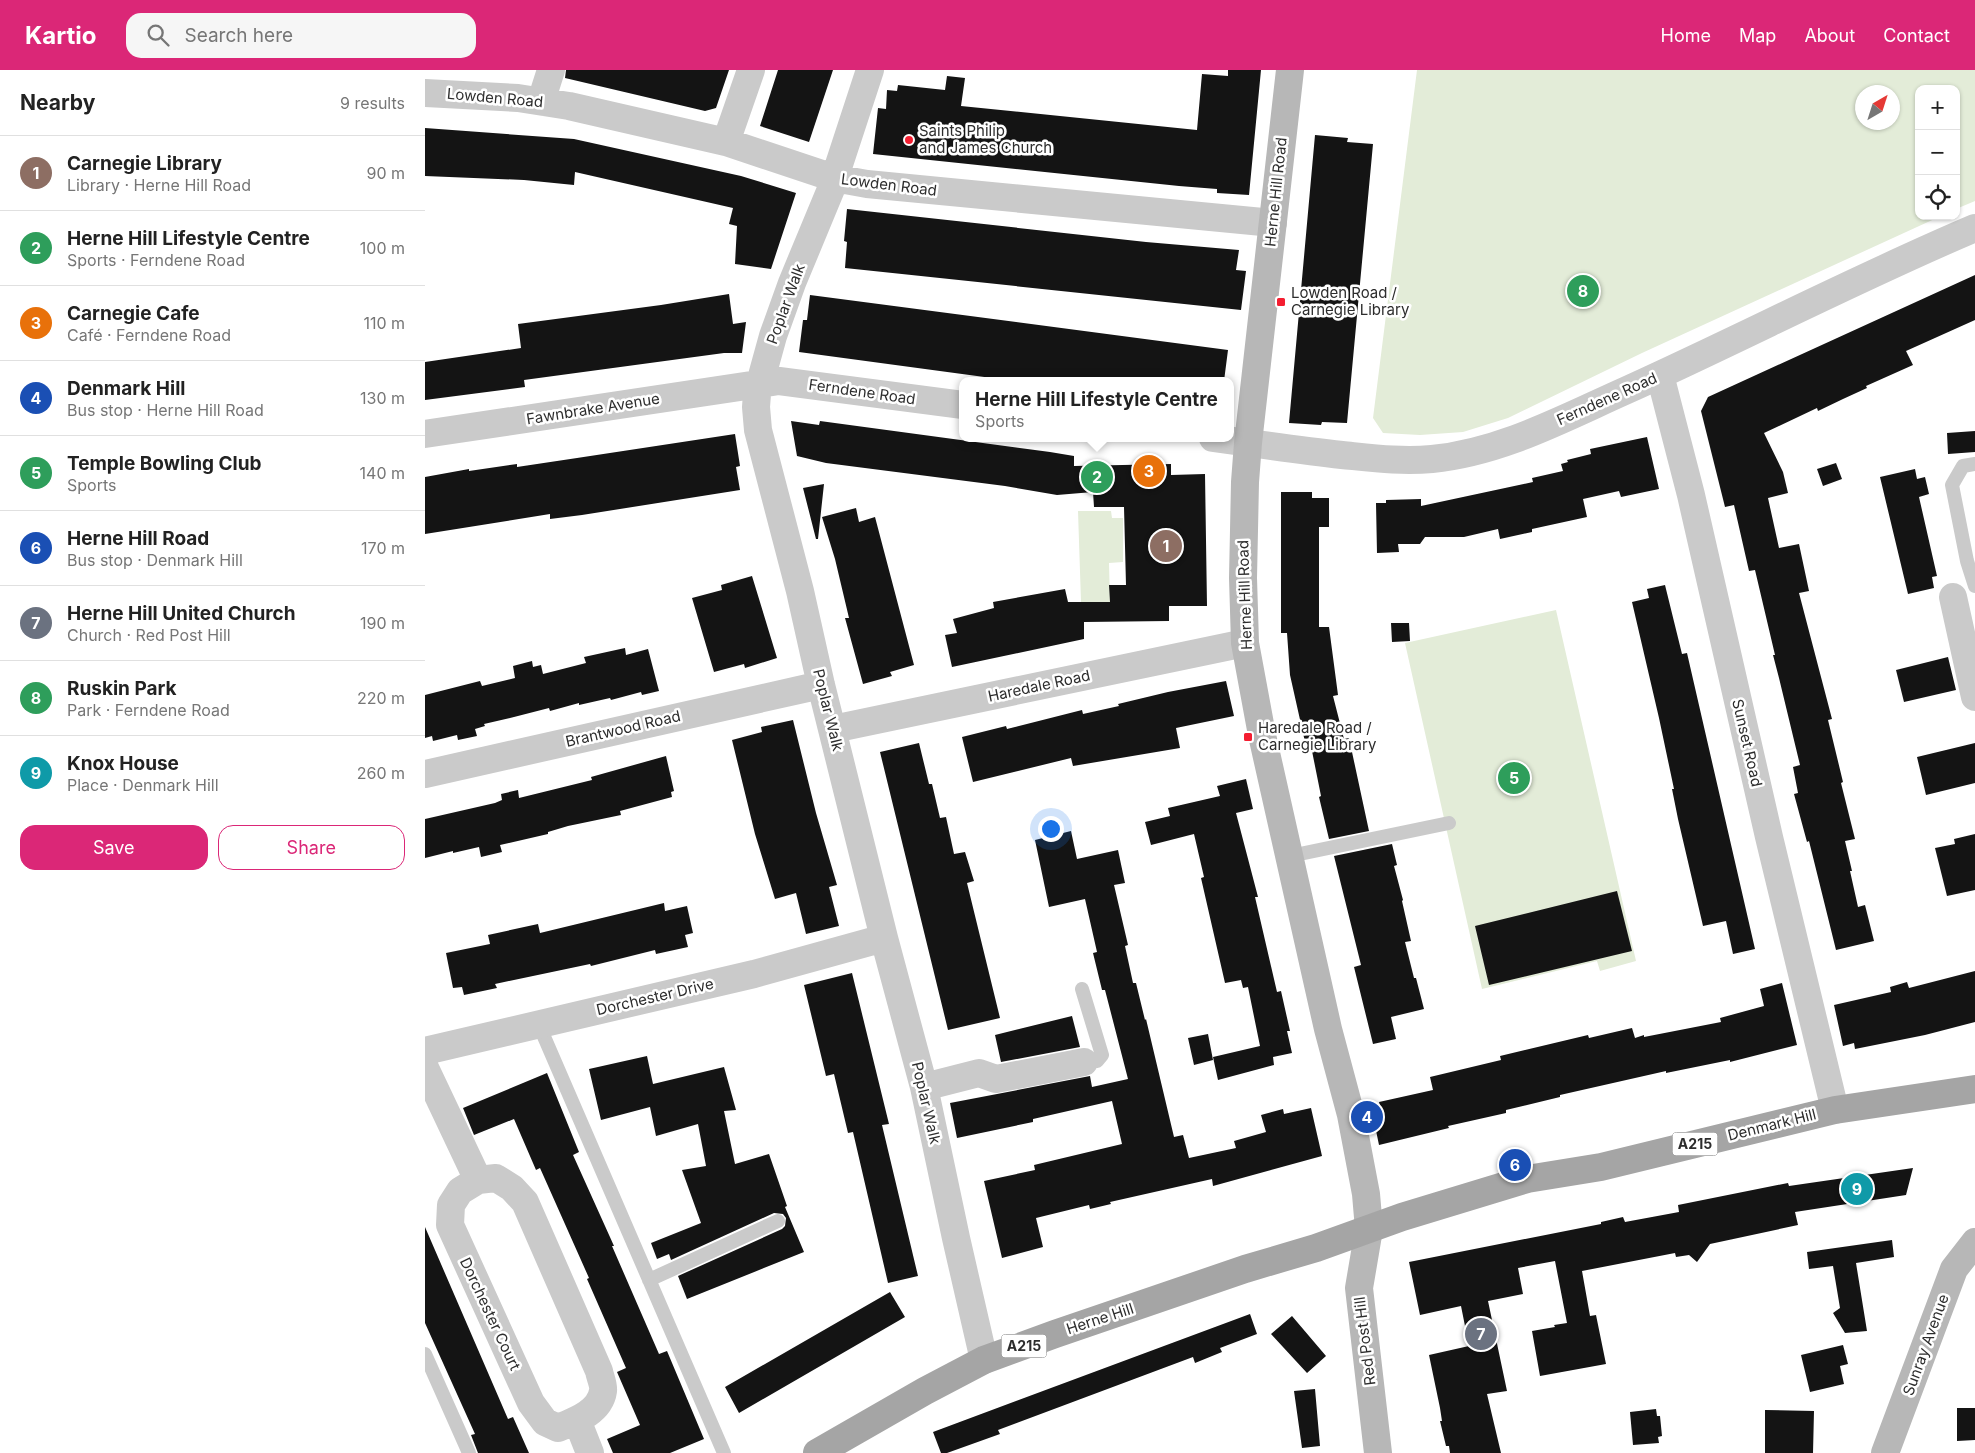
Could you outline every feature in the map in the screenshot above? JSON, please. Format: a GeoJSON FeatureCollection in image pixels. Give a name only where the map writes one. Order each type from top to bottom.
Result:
{"type":"FeatureCollection","features":[{"type":"Feature","properties":{"kind":"main road","name":"Denmark Hill"},"geometry":{"type":"LineString","coordinates":[[1369,1229],[1527,1179],[1601,1167],[1835,1110],[1975,1089]]}},
{"type":"Feature","properties":{"kind":"main road","name":"Herne Hill"},"geometry":{"type":"LineString","coordinates":[[824,1451],[984,1360],[1055,1334],[1369,1229]]}},
{"type":"Feature","properties":{"kind":"street"},"geometry":{"type":"LineString","coordinates":[[544,102],[544,92],[551,70]]}},
{"type":"Feature","properties":{"kind":"street"},"geometry":{"type":"LineString","coordinates":[[727,142],[751,70]]}},
{"type":"Feature","properties":{"kind":"street","name":"Poplar Walk"},"geometry":{"type":"LineString","coordinates":[[870,70],[834,178],[773,336],[756,407],[759,430],[802,597],[821,685],[884,938],[924,1088],[984,1360]]}},
{"type":"Feature","properties":{"kind":"street","name":"Herne Hill Road"},"geometry":{"type":"LineString","coordinates":[[1290,70],[1248,443],[1245,482],[1243,578],[1245,643],[1262,735],[1328,1029],[1360,1158],[1369,1229]]}},
{"type":"Feature","properties":{"kind":"street","name":"Lowden Road"},"geometry":{"type":"LineString","coordinates":[[425,93],[518,98],[569,106],[727,142],[834,178],[876,185],[1273,223]]}},
{"type":"Feature","properties":{"kind":"street","name":"Ferndene Road"},"geometry":{"type":"LineString","coordinates":[[1234,441],[1409,461],[1447,457],[1487,449],[1528,435],[1660,375],[1930,247],[1975,228]]}},
{"type":"Feature","properties":{"kind":"street","name":"Sunset Road"},"geometry":{"type":"LineString","coordinates":[[1660,375],[1691,495],[1769,836],[1835,1110]]}},
{"type":"Feature","properties":{"kind":"street","name":"Ferndene Road"},"geometry":{"type":"LineString","coordinates":[[761,384],[779,381],[959,404]]}},
{"type":"Feature","properties":{"kind":"street","name":"Fawnbrake Avenue"},"geometry":{"type":"LineString","coordinates":[[425,434],[761,384]]}},
{"type":"Feature","properties":{"kind":"street"},"geometry":{"type":"LineString","coordinates":[[1964,591],[1975,697]]}},
{"type":"Feature","properties":{"kind":"street","name":"Haredale Road"},"geometry":{"type":"LineString","coordinates":[[833,729],[1245,643]]}},
{"type":"Feature","properties":{"kind":"street","name":"Brantwood Road"},"geometry":{"type":"LineString","coordinates":[[425,774],[821,685]]}},
{"type":"Feature","properties":{"kind":"street","name":"Dorchester Drive"},"geometry":{"type":"LineString","coordinates":[[425,1051],[755,974],[884,938]]}},
{"type":"Feature","properties":{"kind":"street"},"geometry":{"type":"LineString","coordinates":[[924,1088],[979,1073],[996,1079],[1084,1062]]}},
{"type":"Feature","properties":{"kind":"street"},"geometry":{"type":"LineString","coordinates":[[425,1068],[477,1180]]}},
{"type":"Feature","properties":{"kind":"street","name":"Dorchester Court"},"geometry":{"type":"LineString","coordinates":[[495,1178],[512,1188],[525,1202],[599,1371],[603,1390],[596,1406],[577,1420],[558,1428],[545,1422],[531,1404],[450,1225],[451,1204],[460,1191],[477,1180],[495,1178]]}},
{"type":"Feature","properties":{"kind":"street","name":"Red Post Hill"},"geometry":{"type":"LineString","coordinates":[[1369,1229],[1359,1288],[1378,1453]]}},
{"type":"Feature","properties":{"kind":"street","name":"Sunray Avenue"},"geometry":{"type":"LineString","coordinates":[[1885,1453],[1954,1270],[1975,1242]]}},
{"type":"Feature","properties":{"kind":"street"},"geometry":{"type":"LineString","coordinates":[[577,1420],[590,1453]]}},
{"type":"Feature","properties":{"kind":"lane"},"geometry":{"type":"LineString","coordinates":[[1964,591],[1967,561],[1952,485],[1963,466],[1975,464]]}},
{"type":"Feature","properties":{"kind":"lane"},"geometry":{"type":"LineString","coordinates":[[1290,856],[1449,823]]}},
{"type":"Feature","properties":{"kind":"lane"},"geometry":{"type":"LineString","coordinates":[[1082,989],[1102,1055],[1097,1061],[1084,1062]]}},
{"type":"Feature","properties":{"kind":"lane"},"geometry":{"type":"LineString","coordinates":[[539,1025],[724,1453]]}},
{"type":"Feature","properties":{"kind":"lane"},"geometry":{"type":"LineString","coordinates":[[649,1280],[778,1221]]}},
{"type":"Feature","properties":{"kind":"lane"},"geometry":{"type":"LineString","coordinates":[[425,1354],[469,1453]]}},
{"type":"Feature","properties":{"kind":"green space"},"geometry":{"type":"Polygon","coordinates":[[[1417,70],[1975,70],[1975,201],[1960,207],[1960,85],[1915,85],[1915,220],[1932,220],[1642,353],[1508,418],[1463,432],[1420,435],[1383,433],[1373,418],[1417,70]]]}},
{"type":"Feature","properties":{"kind":"green space"},"geometry":{"type":"Polygon","coordinates":[[[1078,511],[1111,511],[1112,518],[1123,518],[1123,562],[1109,563],[1110,602],[1081,602],[1078,511]]]}},
{"type":"Feature","properties":{"kind":"green space"},"geometry":{"type":"Polygon","coordinates":[[[1556,610],[1636,961],[1600,971],[1597,961],[1482,989],[1405,643],[1556,610]]]}},
{"type":"Feature","properties":{"kind":"building"},"geometry":{"type":"Polygon","coordinates":[[[566,70],[729,70],[716,108],[705,111],[565,78],[566,70]]]}},
{"type":"Feature","properties":{"kind":"building"},"geometry":{"type":"Polygon","coordinates":[[[778,70],[833,70],[809,142],[760,126],[778,70]]]}},
{"type":"Feature","properties":{"kind":"building"},"geometry":{"type":"Polygon","coordinates":[[[1228,70],[1261,70],[1249,195],[1217,193],[1217,189],[873,154],[878,108],[886,109],[887,90],[897,91],[898,85],[945,90],[947,76],[965,78],[961,106],[1197,130],[1202,74],[1228,76],[1228,70]]]}},
{"type":"Feature","properties":{"kind":"building"},"geometry":{"type":"Polygon","coordinates":[[[425,128],[574,139],[741,176],[796,193],[771,269],[735,264],[737,226],[729,224],[733,208],[575,172],[574,185],[524,180],[425,176],[425,128]]]}},
{"type":"Feature","properties":{"kind":"building"},"geometry":{"type":"Polygon","coordinates":[[[1315,135],[1348,138],[1347,142],[1373,144],[1347,423],[1322,422],[1321,425],[1289,423],[1315,135]]]}},
{"type":"Feature","properties":{"kind":"building"},"geometry":{"type":"Polygon","coordinates":[[[847,209],[1146,242],[1239,250],[1236,270],[1246,271],[1241,310],[845,268],[847,242],[844,241],[847,209]]]}},
{"type":"Feature","properties":{"kind":"building"},"geometry":{"type":"Polygon","coordinates":[[[1975,275],[1975,320],[1906,351],[1913,365],[1866,386],[1867,388],[1818,411],[1817,408],[1764,433],[1783,472],[1788,493],[1768,498],[1779,548],[1799,544],[1809,591],[1799,593],[1832,719],[1828,720],[1855,839],[1845,841],[1852,871],[1850,871],[1858,907],[1865,905],[1874,941],[1836,950],[1809,841],[1807,842],[1794,794],[1798,793],[1793,767],[1800,765],[1773,655],[1775,655],[1755,570],[1749,571],[1734,505],[1725,507],[1701,411],[1708,397],[1975,275]]]}},
{"type":"Feature","properties":{"kind":"building"},"geometry":{"type":"Polygon","coordinates":[[[729,294],[733,324],[746,322],[742,353],[724,353],[524,380],[525,387],[425,400],[425,362],[521,348],[518,324],[729,294]]]}},
{"type":"Feature","properties":{"kind":"building"},"geometry":{"type":"Polygon","coordinates":[[[810,295],[1228,350],[1225,377],[984,377],[799,352],[803,320],[807,320],[810,295]]]}},
{"type":"Feature","properties":{"kind":"building"},"geometry":{"type":"Polygon","coordinates":[[[791,421],[819,425],[820,421],[959,440],[959,442],[976,442],[1074,456],[1074,466],[1171,464],[1171,475],[1205,474],[1207,606],[1169,606],[1169,621],[1084,622],[1084,639],[952,667],[945,635],[957,633],[953,619],[994,608],[993,602],[1065,589],[1068,602],[1110,602],[1109,585],[1126,585],[1124,507],[1094,507],[1093,492],[1057,495],[1005,486],[826,463],[797,456],[791,421]]]}},
{"type":"Feature","properties":{"kind":"building"},"geometry":{"type":"Polygon","coordinates":[[[1975,431],[1975,452],[1948,454],[1947,433],[1975,431]]]}},
{"type":"Feature","properties":{"kind":"building"},"geometry":{"type":"Polygon","coordinates":[[[735,434],[740,466],[736,467],[740,490],[582,515],[550,519],[550,514],[425,534],[425,477],[469,469],[469,471],[517,464],[517,467],[735,434]]]}},
{"type":"Feature","properties":{"kind":"building"},"geometry":{"type":"Polygon","coordinates":[[[1647,437],[1659,489],[1621,497],[1619,491],[1583,499],[1587,517],[1532,529],[1532,532],[1500,539],[1498,529],[1464,537],[1425,537],[1420,544],[1398,544],[1399,552],[1377,553],[1376,503],[1386,503],[1386,500],[1421,499],[1421,506],[1533,482],[1532,478],[1563,471],[1561,464],[1568,462],[1567,460],[1591,454],[1590,449],[1647,437]]]}},
{"type":"Feature","properties":{"kind":"building"},"geometry":{"type":"Polygon","coordinates":[[[1836,463],[1842,479],[1823,486],[1817,469],[1836,463]]]}},
{"type":"Feature","properties":{"kind":"building"},"geometry":{"type":"Polygon","coordinates":[[[1915,469],[1917,479],[1925,477],[1929,494],[1919,497],[1937,576],[1932,577],[1934,588],[1908,594],[1880,477],[1915,469]]]}},
{"type":"Feature","properties":{"kind":"building"},"geometry":{"type":"Polygon","coordinates":[[[824,484],[818,539],[816,539],[803,488],[824,484]]]}},
{"type":"Feature","properties":{"kind":"building"},"geometry":{"type":"Polygon","coordinates":[[[1281,492],[1312,492],[1312,498],[1329,498],[1329,527],[1319,527],[1319,627],[1329,627],[1338,695],[1333,696],[1344,739],[1349,738],[1369,831],[1329,839],[1319,797],[1321,796],[1310,741],[1305,742],[1290,675],[1287,633],[1281,633],[1281,492]]]}},
{"type":"Feature","properties":{"kind":"building"},"geometry":{"type":"Polygon","coordinates":[[[856,508],[859,522],[875,517],[914,665],[890,672],[892,676],[863,684],[845,618],[849,618],[835,559],[822,517],[856,508]]]}},
{"type":"Feature","properties":{"kind":"building"},"geometry":{"type":"Polygon","coordinates":[[[752,576],[777,658],[745,668],[744,664],[714,672],[692,598],[722,590],[721,585],[752,576]]]}},
{"type":"Feature","properties":{"kind":"building"},"geometry":{"type":"Polygon","coordinates":[[[1665,585],[1682,654],[1687,653],[1755,949],[1733,954],[1726,921],[1703,926],[1678,819],[1672,789],[1674,789],[1659,718],[1632,602],[1649,598],[1647,589],[1665,585]]]}},
{"type":"Feature","properties":{"kind":"building"},"geometry":{"type":"Polygon","coordinates":[[[1391,623],[1409,623],[1410,641],[1392,642],[1391,623]]]}},
{"type":"Feature","properties":{"kind":"building"},"geometry":{"type":"Polygon","coordinates":[[[625,648],[626,655],[648,649],[659,691],[642,695],[641,692],[611,700],[610,698],[579,705],[579,703],[550,711],[549,708],[484,724],[485,726],[475,729],[477,736],[458,740],[457,735],[433,741],[432,736],[425,738],[425,695],[480,681],[482,686],[515,678],[513,666],[532,661],[533,667],[541,665],[543,674],[586,663],[584,657],[625,648]]]}},
{"type":"Feature","properties":{"kind":"building"},"geometry":{"type":"Polygon","coordinates":[[[1948,657],[1956,690],[1904,702],[1896,670],[1948,657]]]}},
{"type":"Feature","properties":{"kind":"building"},"geometry":{"type":"Polygon","coordinates":[[[1226,681],[1234,716],[1176,728],[1180,748],[1073,766],[1071,758],[973,782],[962,737],[1006,726],[1007,729],[1082,710],[1083,714],[1168,692],[1226,681]]]}},
{"type":"Feature","properties":{"kind":"building"},"geometry":{"type":"Polygon","coordinates":[[[793,720],[816,813],[837,885],[829,887],[839,926],[806,934],[796,893],[775,899],[755,834],[732,740],[762,732],[761,727],[793,720]]]}},
{"type":"Feature","properties":{"kind":"building"},"geometry":{"type":"Polygon","coordinates":[[[919,743],[940,818],[946,817],[954,854],[965,852],[974,881],[967,883],[1000,1018],[948,1030],[880,752],[919,743]]]}},
{"type":"Feature","properties":{"kind":"building"},"geometry":{"type":"Polygon","coordinates":[[[1975,743],[1975,783],[1926,795],[1917,757],[1975,743]]]}},
{"type":"Feature","properties":{"kind":"building"},"geometry":{"type":"Polygon","coordinates":[[[666,756],[674,791],[671,792],[672,797],[620,811],[621,815],[568,826],[548,832],[548,834],[500,845],[502,852],[481,857],[479,847],[425,858],[425,819],[495,803],[502,800],[501,794],[518,790],[519,798],[592,780],[591,777],[666,756]]]}},
{"type":"Feature","properties":{"kind":"building"},"geometry":{"type":"Polygon","coordinates":[[[1246,779],[1253,809],[1236,813],[1258,897],[1255,897],[1277,992],[1281,991],[1290,1031],[1287,1031],[1292,1053],[1273,1057],[1274,1065],[1218,1080],[1213,1057],[1260,1046],[1248,987],[1243,988],[1241,980],[1225,983],[1201,878],[1204,877],[1194,834],[1151,845],[1145,822],[1170,816],[1168,808],[1220,796],[1217,786],[1246,779]]]}},
{"type":"Feature","properties":{"kind":"building"},"geometry":{"type":"Polygon","coordinates":[[[1071,831],[1077,859],[1118,850],[1125,883],[1114,885],[1128,945],[1125,946],[1133,983],[1136,983],[1146,1019],[1174,1137],[1183,1135],[1189,1158],[1236,1148],[1234,1141],[1266,1132],[1261,1115],[1283,1109],[1284,1114],[1311,1108],[1322,1156],[1213,1186],[1212,1179],[1110,1202],[1111,1204],[1090,1209],[1089,1205],[1036,1218],[1043,1247],[1002,1258],[984,1181],[1035,1170],[1034,1165],[1122,1144],[1112,1101],[1033,1119],[1033,1122],[957,1138],[950,1103],[1090,1076],[1092,1087],[1128,1079],[1105,990],[1102,990],[1093,953],[1097,952],[1085,899],[1049,907],[1035,840],[1071,831]]]}},
{"type":"Feature","properties":{"kind":"building"},"geometry":{"type":"Polygon","coordinates":[[[1975,834],[1975,890],[1947,896],[1935,848],[1955,844],[1954,839],[1975,834]]]}},
{"type":"Feature","properties":{"kind":"building"},"geometry":{"type":"Polygon","coordinates":[[[1392,844],[1397,865],[1394,866],[1411,941],[1405,942],[1424,1009],[1391,1017],[1396,1039],[1373,1044],[1354,967],[1361,965],[1334,856],[1392,844]]]}},
{"type":"Feature","properties":{"kind":"building"},"geometry":{"type":"Polygon","coordinates":[[[1617,891],[1632,951],[1489,985],[1475,926],[1617,891]]]}},
{"type":"Feature","properties":{"kind":"building"},"geometry":{"type":"Polygon","coordinates":[[[664,903],[665,911],[687,906],[693,933],[685,935],[688,947],[656,954],[655,950],[591,966],[590,964],[495,984],[497,988],[464,995],[462,987],[453,988],[446,953],[490,944],[488,935],[538,924],[540,933],[664,903]]]}},
{"type":"Feature","properties":{"kind":"building"},"geometry":{"type":"Polygon","coordinates":[[[1975,971],[1975,1022],[1925,1035],[1855,1049],[1854,1043],[1843,1046],[1834,1005],[1891,992],[1890,987],[1907,982],[1909,988],[1975,971]]]}},
{"type":"Feature","properties":{"kind":"building"},"geometry":{"type":"Polygon","coordinates":[[[852,973],[889,1124],[882,1125],[918,1276],[888,1283],[853,1132],[848,1133],[834,1074],[826,1076],[804,985],[852,973]]]}},
{"type":"Feature","properties":{"kind":"building"},"geometry":{"type":"Polygon","coordinates":[[[1782,983],[1797,1045],[1730,1062],[1730,1060],[1666,1073],[1666,1071],[1560,1095],[1560,1097],[1506,1110],[1506,1113],[1448,1126],[1449,1128],[1379,1145],[1374,1121],[1383,1119],[1379,1102],[1433,1090],[1430,1077],[1501,1060],[1500,1056],[1588,1035],[1589,1038],[1632,1028],[1635,1038],[1721,1022],[1720,1018],[1764,1006],[1760,989],[1782,983]]]}},
{"type":"Feature","properties":{"kind":"building"},"geometry":{"type":"Polygon","coordinates":[[[1072,1016],[1080,1047],[1001,1062],[995,1035],[1072,1016]]]}},
{"type":"Feature","properties":{"kind":"building"},"geometry":{"type":"Polygon","coordinates":[[[1208,1034],[1213,1060],[1194,1065],[1188,1038],[1208,1034]]]}},
{"type":"Feature","properties":{"kind":"building"},"geometry":{"type":"Polygon","coordinates":[[[647,1056],[653,1084],[724,1067],[736,1110],[724,1111],[735,1164],[769,1154],[787,1206],[785,1207],[804,1252],[687,1299],[678,1276],[782,1229],[785,1226],[786,1218],[783,1214],[774,1213],[671,1260],[669,1254],[657,1259],[651,1243],[701,1223],[682,1170],[706,1166],[698,1124],[656,1136],[650,1107],[601,1120],[589,1069],[647,1056]]]}},
{"type":"Feature","properties":{"kind":"building"},"geometry":{"type":"Polygon","coordinates":[[[547,1073],[579,1152],[573,1155],[614,1246],[612,1246],[659,1354],[667,1351],[704,1439],[670,1453],[613,1453],[607,1439],[640,1425],[617,1372],[626,1368],[587,1279],[589,1278],[540,1168],[536,1170],[514,1119],[474,1135],[463,1108],[547,1073]]]}},
{"type":"Feature","properties":{"kind":"building"},"geometry":{"type":"Polygon","coordinates":[[[1913,1168],[1906,1195],[1795,1212],[1798,1225],[1710,1244],[1697,1262],[1689,1255],[1676,1257],[1675,1253],[1582,1271],[1590,1316],[1596,1315],[1606,1364],[1540,1376],[1532,1331],[1567,1323],[1555,1261],[1518,1268],[1523,1294],[1488,1301],[1507,1391],[1487,1394],[1501,1453],[1450,1453],[1449,1446],[1446,1446],[1440,1421],[1442,1421],[1440,1408],[1429,1355],[1469,1346],[1461,1306],[1420,1315],[1409,1262],[1601,1224],[1601,1222],[1623,1217],[1625,1222],[1679,1212],[1678,1205],[1788,1183],[1789,1186],[1913,1168]]]}},
{"type":"Feature","properties":{"kind":"building"},"geometry":{"type":"Polygon","coordinates":[[[425,1227],[508,1419],[513,1417],[529,1453],[478,1453],[471,1435],[475,1434],[425,1323],[425,1227]]]}},
{"type":"Feature","properties":{"kind":"building"},"geometry":{"type":"Polygon","coordinates":[[[1892,1240],[1894,1257],[1856,1263],[1867,1331],[1845,1333],[1833,1313],[1840,1308],[1833,1266],[1809,1269],[1807,1252],[1892,1240]]]}},
{"type":"Feature","properties":{"kind":"building"},"geometry":{"type":"Polygon","coordinates":[[[890,1292],[905,1317],[739,1413],[725,1387],[890,1292]]]}},
{"type":"Feature","properties":{"kind":"building"},"geometry":{"type":"Polygon","coordinates":[[[1250,1314],[1257,1334],[1220,1348],[1222,1352],[1195,1363],[1193,1357],[998,1430],[1000,1434],[947,1453],[941,1453],[933,1432],[1250,1314]]]}},
{"type":"Feature","properties":{"kind":"building"},"geometry":{"type":"Polygon","coordinates":[[[1292,1316],[1326,1356],[1307,1373],[1271,1334],[1292,1316]]]}},
{"type":"Feature","properties":{"kind":"building"},"geometry":{"type":"Polygon","coordinates":[[[1843,1345],[1848,1364],[1840,1366],[1844,1384],[1810,1392],[1801,1355],[1843,1345]]]}},
{"type":"Feature","properties":{"kind":"building"},"geometry":{"type":"Polygon","coordinates":[[[1315,1389],[1320,1446],[1302,1448],[1294,1391],[1315,1389]]]}},
{"type":"Feature","properties":{"kind":"building"},"geometry":{"type":"Polygon","coordinates":[[[1957,1408],[1975,1408],[1975,1440],[1957,1441],[1957,1408]]]}},
{"type":"Feature","properties":{"kind":"building"},"geometry":{"type":"Polygon","coordinates":[[[1656,1409],[1657,1416],[1660,1416],[1662,1436],[1658,1437],[1659,1443],[1633,1445],[1630,1412],[1656,1409]]]}},
{"type":"Feature","properties":{"kind":"building"},"geometry":{"type":"Polygon","coordinates":[[[1765,1410],[1814,1411],[1813,1453],[1765,1453],[1765,1410]]]}},
{"type":"Feature","properties":{"kind":"place","name":"Saints Philip and James Church"},"geometry":{"type":"Point","coordinates":[909,140]}},
{"type":"Feature","properties":{"kind":"place","name":"Ruskin Park"},"geometry":{"type":"Point","coordinates":[1583,291]}},
{"type":"Feature","properties":{"kind":"place","name":"Lowden Road / Carnegie Library"},"geometry":{"type":"Point","coordinates":[1281,302]}},
{"type":"Feature","properties":{"kind":"place","name":"Carnegie Cafe"},"geometry":{"type":"Point","coordinates":[1149,471]}},
{"type":"Feature","properties":{"kind":"place","name":"Herne Hill Lifestyle Centre"},"geometry":{"type":"Point","coordinates":[1097,477]}},
{"type":"Feature","properties":{"kind":"place","name":"Carnegie Library"},"geometry":{"type":"Point","coordinates":[1166,546]}},
{"type":"Feature","properties":{"kind":"place","name":"Haredale Road / Carnegie Library"},"geometry":{"type":"Point","coordinates":[1248,737]}},
{"type":"Feature","properties":{"kind":"place","name":"Temple Bowling Club"},"geometry":{"type":"Point","coordinates":[1514,778]}},
{"type":"Feature","properties":{"kind":"place","name":"Denmark Hill"},"geometry":{"type":"Point","coordinates":[1367,1117]}},
{"type":"Feature","properties":{"kind":"place","name":"Herne Hill Road"},"geometry":{"type":"Point","coordinates":[1515,1165]}},
{"type":"Feature","properties":{"kind":"place","name":"Knox House"},"geometry":{"type":"Point","coordinates":[1857,1189]}},
{"type":"Feature","properties":{"kind":"place","name":"Herne Hill United Church"},"geometry":{"type":"Point","coordinates":[1481,1334]}}]}
